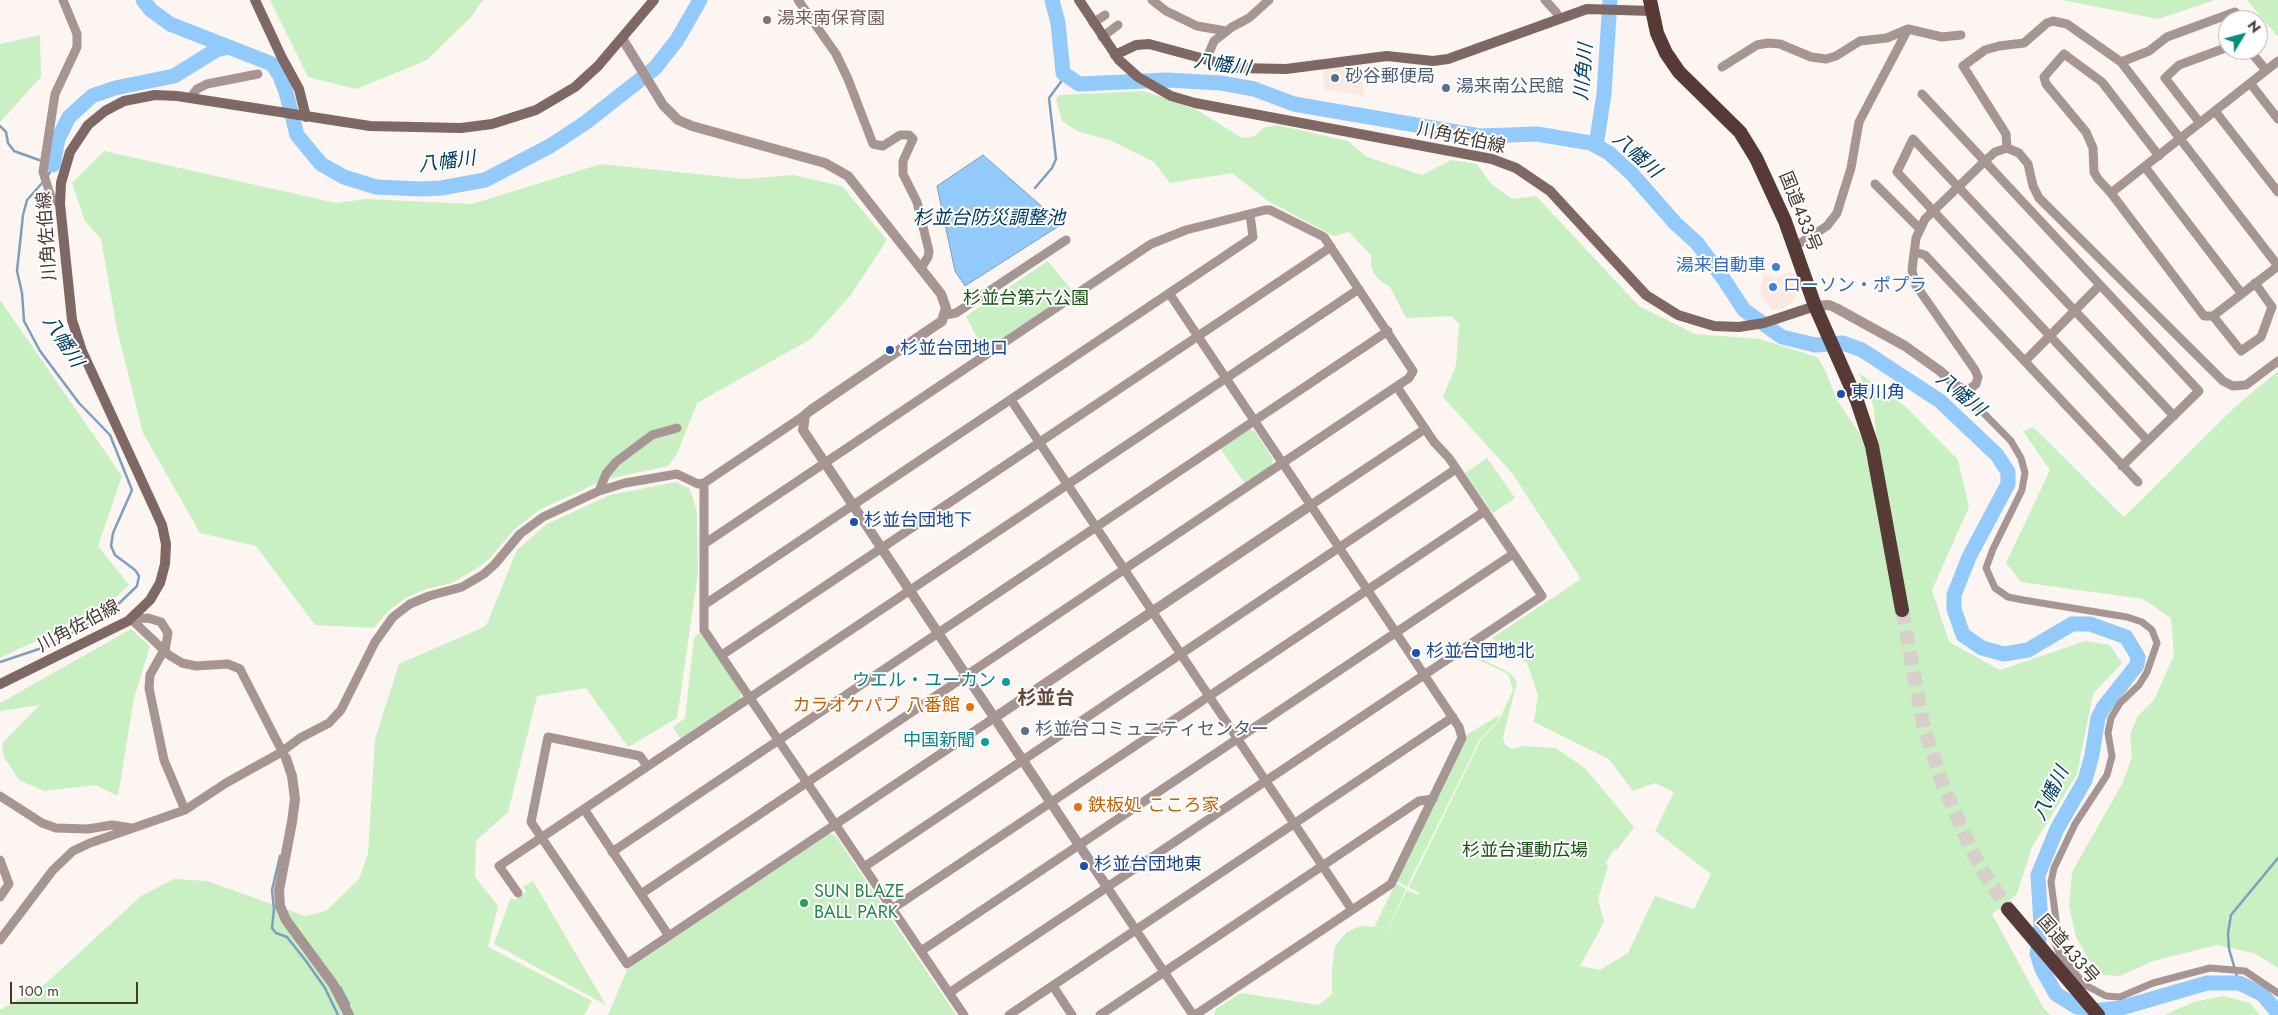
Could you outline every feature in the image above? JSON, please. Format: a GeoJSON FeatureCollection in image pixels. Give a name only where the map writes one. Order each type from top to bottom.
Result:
{"type":"FeatureCollection","features":[{"type":"Feature","properties":{"kind":"highway","name":"国道433号"},"geometry":{"type":"LineString","coordinates":[[1651,6],[1661,43],[1672,63],[1730,121],[1749,145],[1776,201],[1823,326],[1857,402],[1872,446],[1902,610]]}},
{"type":"Feature","properties":{"kind":"highway","name":"国道433号"},"geometry":{"type":"LineString","coordinates":[[2008,909],[2083,995],[2098,1015]]}},
{"type":"Feature","properties":{"kind":"main road"},"geometry":{"type":"LineString","coordinates":[[255,0],[282,58],[299,89],[306,117]]}},
{"type":"Feature","properties":{"kind":"main road","name":"川角佐伯線"},"geometry":{"type":"LineString","coordinates":[[0,684],[131,619],[150,600],[160,583],[166,559],[164,534],[158,516],[76,336],[70,305],[60,204],[61,183],[66,162],[81,133],[96,118],[114,106],[134,98],[166,94],[370,126],[446,129],[476,127],[507,121],[542,107],[575,86],[598,66],[654,0]]}},
{"type":"Feature","properties":{"kind":"main road","name":"川角佐伯線"},"geometry":{"type":"LineString","coordinates":[[1078,0],[1115,56],[1128,69],[1148,84],[1167,94],[1205,105],[1504,163],[1528,175],[1550,190],[1638,286],[1656,302],[1678,316],[1702,324],[1727,328],[1748,326],[1779,319],[1815,306]]}},
{"type":"Feature","properties":{"kind":"main road"},"geometry":{"type":"LineString","coordinates":[[1115,56],[1136,45],[1149,44],[1238,68],[1286,69],[1388,56],[1433,61],[1448,59],[1559,18],[1587,10],[1651,6]]}},
{"type":"Feature","properties":{"kind":"street"},"geometry":{"type":"LineString","coordinates":[[60,204],[52,197],[43,172],[55,94],[77,47],[77,34],[63,0]]}},
{"type":"Feature","properties":{"kind":"street"},"geometry":{"type":"LineString","coordinates":[[798,0],[836,54],[873,144],[883,146],[900,135],[909,135],[913,139],[903,161],[903,174],[917,202],[929,251],[928,257],[921,268]]}},
{"type":"Feature","properties":{"kind":"street"},"geometry":{"type":"LineString","coordinates":[[1152,0],[1166,11],[1197,26],[1226,32]]}},
{"type":"Feature","properties":{"kind":"street"},"geometry":{"type":"LineString","coordinates":[[1206,60],[1211,45],[1226,32],[1249,18],[1270,0]]}},
{"type":"Feature","properties":{"kind":"street"},"geometry":{"type":"LineString","coordinates":[[1545,0],[1559,18]]}},
{"type":"Feature","properties":{"kind":"street"},"geometry":{"type":"LineString","coordinates":[[1093,23],[1106,15]]}},
{"type":"Feature","properties":{"kind":"street"},"geometry":{"type":"LineString","coordinates":[[2120,62],[2149,51],[2167,37],[2218,18]]}},
{"type":"Feature","properties":{"kind":"street"},"geometry":{"type":"LineString","coordinates":[[2007,148],[2006,134],[1962,66],[1985,50],[2024,43],[2047,23],[2053,21],[2067,24],[2081,32],[2120,62],[2278,266],[2213,316],[2204,316],[2094,172],[2093,148],[2086,132],[2046,84],[2044,77],[2064,54],[2102,82],[2159,156]]}},
{"type":"Feature","properties":{"kind":"street"},"geometry":{"type":"LineString","coordinates":[[1102,37],[1118,25]]}},
{"type":"Feature","properties":{"kind":"street"},"geometry":{"type":"LineString","coordinates":[[1794,247],[1827,226],[1837,213],[1851,168],[1859,122],[1908,29]]}},
{"type":"Feature","properties":{"kind":"street"},"geometry":{"type":"LineString","coordinates":[[1722,67],[1757,45],[1768,43],[1780,44],[1811,57],[1826,58],[1836,56],[1860,40],[1887,38],[1908,29],[1942,37],[1961,35]]}},
{"type":"Feature","properties":{"kind":"street"},"geometry":{"type":"LineString","coordinates":[[0,940],[53,870],[66,856],[82,846],[185,810],[221,786],[284,754],[335,717],[345,703],[380,632],[401,610],[429,596],[454,590],[469,583],[495,564],[531,525],[556,510],[598,491],[616,485],[669,474],[685,476],[698,484],[704,483],[936,326],[945,315],[945,300],[854,183],[841,171],[825,163],[685,124],[667,110],[622,38]]}},
{"type":"Feature","properties":{"kind":"street"},"geometry":{"type":"LineString","coordinates":[[2200,123],[2165,78],[2179,65],[2218,51]]}},
{"type":"Feature","properties":{"kind":"street"},"geometry":{"type":"LineString","coordinates":[[2258,60],[2266,70]]}},
{"type":"Feature","properties":{"kind":"street"},"geometry":{"type":"LineString","coordinates":[[2111,193],[2278,61]]}},
{"type":"Feature","properties":{"kind":"street"},"geometry":{"type":"LineString","coordinates":[[190,98],[197,89],[208,84],[258,74]]}},
{"type":"Feature","properties":{"kind":"street"},"geometry":{"type":"LineString","coordinates":[[2250,83],[2278,119]]}},
{"type":"Feature","properties":{"kind":"street"},"geometry":{"type":"LineString","coordinates":[[1922,94],[2199,391],[2122,466]]}},
{"type":"Feature","properties":{"kind":"street"},"geometry":{"type":"LineString","coordinates":[[2215,111],[2278,192]]}},
{"type":"Feature","properties":{"kind":"street"},"geometry":{"type":"LineString","coordinates":[[2148,441],[1897,172],[1913,139],[2174,416]]}},
{"type":"Feature","properties":{"kind":"street"},"geometry":{"type":"LineString","coordinates":[[1957,386],[1964,390],[1970,388],[1976,384],[1978,377],[1915,284],[1912,270],[1919,228],[1985,161],[1995,152],[2007,148],[2019,152],[2028,164],[2033,186],[2039,198],[2223,382],[2233,386],[2246,384],[2278,361]]}},
{"type":"Feature","properties":{"kind":"street"},"geometry":{"type":"LineString","coordinates":[[2145,167],[2242,294]]}},
{"type":"Feature","properties":{"kind":"street"},"geometry":{"type":"LineString","coordinates":[[1875,184],[1919,228]]}},
{"type":"Feature","properties":{"kind":"street"},"geometry":{"type":"LineString","coordinates":[[641,894],[1396,387],[1409,378],[1413,371],[1323,236],[1270,210],[1250,214],[1186,230],[1151,244],[704,544]]}},
{"type":"Feature","properties":{"kind":"street"},"geometry":{"type":"LineString","coordinates":[[704,606],[1253,237],[1250,214]]}},
{"type":"Feature","properties":{"kind":"street"},"geometry":{"type":"LineString","coordinates":[[945,315],[956,313],[1066,240]]}},
{"type":"Feature","properties":{"kind":"street"},"geometry":{"type":"LineString","coordinates":[[722,655],[1331,247]]}},
{"type":"Feature","properties":{"kind":"street"},"geometry":{"type":"LineString","coordinates":[[1914,252],[1924,255],[2138,482]]}},
{"type":"Feature","properties":{"kind":"street"},"geometry":{"type":"LineString","coordinates":[[2213,316],[2240,351],[2261,337],[2272,307],[2255,283]]}},
{"type":"Feature","properties":{"kind":"street"},"geometry":{"type":"LineString","coordinates":[[2024,361],[2100,285]]}},
{"type":"Feature","properties":{"kind":"street"},"geometry":{"type":"LineString","coordinates":[[518,892],[499,866],[1359,289]]}},
{"type":"Feature","properties":{"kind":"street"},"geometry":{"type":"LineString","coordinates":[[805,415],[802,430],[824,464],[1194,1015],[1392,882],[1462,738],[1461,732],[1452,717],[1169,293]]}},
{"type":"Feature","properties":{"kind":"street"},"geometry":{"type":"LineString","coordinates":[[1815,306],[1829,305],[1836,308],[1896,341],[1940,371],[2011,441],[2021,458],[2025,473],[2022,490],[1992,549],[1986,568],[1995,588],[2008,597],[2127,616],[2142,622],[2152,630],[2157,643],[2154,656],[2143,679],[2120,703],[2111,718],[2108,733],[2112,756],[2108,775],[2075,824],[2054,868],[2051,882],[2056,920],[2055,943],[2060,955],[2085,985],[2106,996],[2120,997],[2168,978],[2210,968],[2245,971],[2278,993]]}},
{"type":"Feature","properties":{"kind":"street"},"geometry":{"type":"LineString","coordinates":[[612,852],[1388,331]]}},
{"type":"Feature","properties":{"kind":"street"},"geometry":{"type":"LineString","coordinates":[[949,994],[1542,596],[1456,469],[1396,387]]}},
{"type":"Feature","properties":{"kind":"street"},"geometry":{"type":"LineString","coordinates":[[1010,400],[1352,910]]}},
{"type":"Feature","properties":{"kind":"street"},"geometry":{"type":"LineString","coordinates":[[598,491],[606,474],[623,456],[652,435],[677,428]]}},
{"type":"Feature","properties":{"kind":"street"},"geometry":{"type":"LineString","coordinates":[[647,766],[640,756],[548,738],[531,822],[627,964],[1425,429]]}},
{"type":"Feature","properties":{"kind":"street"},"geometry":{"type":"LineString","coordinates":[[864,867],[1456,469]]}},
{"type":"Feature","properties":{"kind":"street"},"geometry":{"type":"LineString","coordinates":[[704,483],[704,630],[964,1015]]}},
{"type":"Feature","properties":{"kind":"street"},"geometry":{"type":"LineString","coordinates":[[892,909],[1485,511]]}},
{"type":"Feature","properties":{"kind":"street"},"geometry":{"type":"LineString","coordinates":[[921,951],[1513,554]]}},
{"type":"Feature","properties":{"kind":"street"},"geometry":{"type":"LineString","coordinates":[[131,619],[155,618],[161,622],[168,633],[165,651],[150,675],[149,688],[164,760],[185,810]]}},
{"type":"Feature","properties":{"kind":"street"},"geometry":{"type":"LineString","coordinates":[[131,619],[175,660],[188,665],[228,664],[240,669],[284,754],[294,787],[295,805],[280,882],[280,906],[286,920],[333,984],[349,1015]]}},
{"type":"Feature","properties":{"kind":"street"},"geometry":{"type":"LineString","coordinates":[[1015,1013],[1452,717]]}},
{"type":"Feature","properties":{"kind":"street"},"geometry":{"type":"LineString","coordinates":[[0,796],[42,823],[56,828],[88,829],[112,825],[133,828]]}},
{"type":"Feature","properties":{"kind":"street"},"geometry":{"type":"LineString","coordinates":[[1100,1015],[1419,801],[1433,799]]}},
{"type":"Feature","properties":{"kind":"street"},"geometry":{"type":"LineString","coordinates":[[584,809],[669,936]]}},
{"type":"Feature","properties":{"kind":"street"},"geometry":{"type":"LineString","coordinates":[[0,860],[9,884],[0,897]]}},
{"type":"Feature","properties":{"kind":"street"},"geometry":{"type":"LineString","coordinates":[[1053,986],[1072,1015]]}},
{"type":"Feature","properties":{"kind":"shaded area"},"geometry":{"type":"Polygon","coordinates":[[[1361,62],[1364,96],[1332,90],[1325,91],[1322,68],[1361,62]]]}},
{"type":"Feature","properties":{"kind":"shaded area"},"geometry":{"type":"Polygon","coordinates":[[[1791,272],[1797,294],[1792,302],[1783,308],[1772,310],[1760,293],[1763,273],[1776,278],[1791,272]]]}},
{"type":"Feature","properties":{"kind":"green space"},"geometry":{"type":"Polygon","coordinates":[[[270,0],[483,0],[471,17],[427,60],[356,89],[308,77],[270,0]]]}},
{"type":"Feature","properties":{"kind":"green space"},"geometry":{"type":"Polygon","coordinates":[[[2062,0],[2215,0],[2158,19],[2062,0]]]}},
{"type":"Feature","properties":{"kind":"green space"},"geometry":{"type":"Polygon","coordinates":[[[2247,0],[2278,0],[2278,37],[2268,25],[2268,10],[2255,10],[2247,0]]]}},
{"type":"Feature","properties":{"kind":"green space"},"geometry":{"type":"Polygon","coordinates":[[[40,35],[41,77],[0,122],[0,44],[40,35]]]}},
{"type":"Feature","properties":{"kind":"green space","name":"杉並台運動広場"},"geometry":{"type":"Polygon","coordinates":[[[1144,91],[1197,110],[1242,138],[1255,136],[1263,128],[1277,125],[1348,141],[1367,157],[1422,175],[1451,160],[1477,164],[1491,184],[1513,199],[1536,196],[1639,306],[1695,334],[1760,339],[1817,357],[1825,370],[1837,400],[1883,468],[1876,437],[1874,408],[1859,373],[1906,407],[1958,460],[1969,507],[1932,590],[1949,642],[2000,670],[2085,641],[2110,645],[2122,663],[2093,694],[2077,774],[2032,847],[2017,894],[1992,914],[2044,1009],[2051,1015],[1214,1015],[1216,1009],[1241,993],[1319,1005],[1332,994],[1335,946],[1347,932],[1361,926],[1374,927],[1396,883],[1406,889],[1383,940],[1407,890],[1418,895],[1419,893],[1409,887],[1481,740],[1498,722],[1513,690],[1508,674],[1473,657],[1458,656],[1464,653],[1472,654],[1510,673],[1517,682],[1503,737],[1505,745],[1512,749],[1522,746],[1556,748],[1586,769],[1634,827],[1617,850],[1614,849],[1606,863],[1608,866],[1598,899],[1604,922],[1580,966],[1600,970],[1628,953],[1655,896],[1694,909],[1711,874],[1655,831],[1674,792],[1655,783],[1633,791],[1609,759],[1534,722],[1538,695],[1527,663],[1492,638],[1581,579],[1512,473],[1443,397],[1456,365],[1459,324],[1452,316],[1406,318],[1390,287],[1377,278],[1371,267],[1371,255],[1349,232],[1334,236],[1268,201],[1232,173],[1170,183],[1154,162],[1112,141],[1077,131],[1062,121],[1056,98],[1060,95],[1144,91]]]}},
{"type":"Feature","properties":{"kind":"green space"},"geometry":{"type":"Polygon","coordinates":[[[104,151],[336,203],[366,199],[472,204],[601,164],[744,179],[793,175],[842,186],[887,240],[850,296],[811,339],[697,403],[677,454],[668,466],[604,480],[539,510],[515,529],[489,559],[479,567],[452,583],[426,589],[406,598],[388,611],[374,628],[315,625],[256,546],[200,533],[143,433],[117,329],[101,239],[85,221],[72,183],[104,151]]]}},
{"type":"Feature","properties":{"kind":"green space","name":"杉並台第六公園"},"geometry":{"type":"Polygon","coordinates":[[[1048,261],[1073,292],[984,352],[966,316],[1048,261]]]}},
{"type":"Feature","properties":{"kind":"green space"},"geometry":{"type":"Polygon","coordinates":[[[0,300],[122,476],[98,546],[129,585],[105,608],[0,658],[0,300]]]}},
{"type":"Feature","properties":{"kind":"green space"},"geometry":{"type":"Polygon","coordinates":[[[2278,371],[2278,968],[2254,953],[2217,945],[2153,961],[2120,976],[2104,975],[2091,964],[2076,937],[2069,905],[2072,872],[2122,784],[2132,757],[2130,735],[2137,717],[2154,700],[2174,655],[2171,618],[2143,599],[2021,582],[2006,563],[2050,470],[2023,431],[2033,427],[2124,517],[2236,406],[2278,371]]]}},
{"type":"Feature","properties":{"kind":"green space"},"geometry":{"type":"Polygon","coordinates":[[[1248,429],[1255,431],[1273,459],[1272,466],[1245,484],[1220,448],[1248,429]]]}},
{"type":"Feature","properties":{"kind":"green space"},"geometry":{"type":"Polygon","coordinates":[[[1487,458],[1515,498],[1493,513],[1465,473],[1487,458]]]}},
{"type":"Feature","properties":{"kind":"green space"},"geometry":{"type":"Polygon","coordinates":[[[676,482],[690,489],[697,512],[698,573],[677,718],[628,747],[586,688],[537,696],[508,812],[476,841],[475,877],[498,906],[488,947],[592,1001],[584,1015],[0,1015],[0,1010],[44,985],[141,896],[174,879],[207,881],[305,916],[326,911],[359,879],[368,854],[375,739],[399,664],[486,626],[517,550],[547,524],[610,495],[676,482]]]}},
{"type":"Feature","properties":{"kind":"green space"},"geometry":{"type":"Polygon","coordinates":[[[131,629],[150,646],[134,698],[118,796],[96,785],[44,791],[19,780],[4,757],[2,743],[40,705],[0,711],[0,703],[131,629]]]}},
{"type":"Feature","properties":{"kind":"green space"},"geometry":{"type":"Polygon","coordinates":[[[701,631],[741,693],[740,700],[681,740],[673,727],[685,718],[694,638],[701,631]]]}},
{"type":"Feature","properties":{"kind":"green space"},"geometry":{"type":"Polygon","coordinates":[[[1500,715],[1497,722],[1480,739],[1407,887],[1397,881],[1468,734],[1500,715]]]}},
{"type":"Feature","properties":{"kind":"green space","name":"SUN BLAZE BALL PARK"},"geometry":{"type":"Polygon","coordinates":[[[829,834],[835,835],[956,1015],[608,1015],[627,970],[829,834]]]}},
{"type":"Feature","properties":{"kind":"green space"},"geometry":{"type":"Polygon","coordinates":[[[533,881],[606,1005],[494,944],[511,897],[514,900],[526,892],[523,887],[533,881]]]}},
{"type":"Feature","properties":{"kind":"green space"},"geometry":{"type":"Polygon","coordinates":[[[2224,996],[2250,1003],[2260,1015],[2164,1015],[2194,1002],[2224,996]]]}},
{"type":"Feature","properties":{"kind":"water","name":"杉並台防災調整池"},"geometry":{"type":"Polygon","coordinates":[[[983,155],[1062,224],[965,286],[955,271],[937,186],[983,155]]]}},
{"type":"Feature","properties":{"kind":"waterway","name":"八幡川"},"geometry":{"type":"LineString","coordinates":[[143,0],[151,10],[170,24],[272,64],[280,76],[286,92],[297,135],[321,164],[344,177],[376,187],[421,189],[441,188],[485,180],[550,146],[585,123],[655,68],[677,40],[700,0]]}},
{"type":"Feature","properties":{"kind":"waterway","name":"八幡川"},"geometry":{"type":"LineString","coordinates":[[1052,0],[1058,23],[1063,73],[1079,84],[1167,80],[1221,83],[1254,89],[1294,104],[1480,136],[1537,134],[1591,143],[1609,153],[1632,174],[1675,223],[1697,243],[1744,310],[1782,337],[1815,345],[1843,343],[1862,350],[1940,401],[1997,455],[2008,472],[2008,484],[1969,557],[1954,595],[1954,609],[1963,635],[1982,648],[2004,654],[2028,650],[2072,624],[2090,624],[2126,637],[2138,657],[2137,665],[2103,708],[2098,718],[2092,755],[2085,780],[2057,829],[2038,875],[2041,926],[2037,954],[2042,969],[2056,994],[2077,1007],[2091,1011],[2121,1008],[2207,983],[2239,983],[2262,994],[2278,1013]]}},
{"type":"Feature","properties":{"kind":"waterway","name":"川角川"},"geometry":{"type":"LineString","coordinates":[[1596,146],[1604,94],[1610,0]]}},
{"type":"Feature","properties":{"kind":"waterway","name":"八幡川"},"geometry":{"type":"LineString","coordinates":[[53,165],[58,139],[69,117],[92,96],[115,88],[174,76],[216,50],[229,47]]}},
{"type":"Feature","properties":{"kind":"waterway"},"geometry":{"type":"LineString","coordinates":[[1035,188],[1052,168],[1056,159],[1049,98],[1066,75]]}},
{"type":"Feature","properties":{"kind":"waterway"},"geometry":{"type":"LineString","coordinates":[[0,126],[6,132],[8,143],[14,151],[53,165],[47,178]]}},
{"type":"Feature","properties":{"kind":"waterway","name":"八幡川"},"geometry":{"type":"LineString","coordinates":[[0,662],[42,648],[107,615],[137,586],[139,576],[135,570],[115,555],[111,546],[113,533],[132,490],[110,435],[79,403],[40,351],[24,321],[22,293],[17,271],[23,215],[27,200],[43,182]]}},
{"type":"Feature","properties":{"kind":"waterway"},"geometry":{"type":"LineString","coordinates":[[280,856],[272,890],[274,909],[272,928],[276,933],[287,937],[306,961],[325,988],[338,1015]]}},
{"type":"Feature","properties":{"kind":"waterway"},"geometry":{"type":"LineString","coordinates":[[2239,983],[2229,949],[2228,933],[2231,915],[2278,858]]}},
{"type":"Feature","properties":{"kind":"waterway"},"geometry":{"type":"LineString","coordinates":[[340,987],[349,1004]]}},
{"type":"Feature","properties":{"kind":"tunnel"},"geometry":{"type":"LineString","coordinates":[[1902,610],[1924,728],[1943,785],[1971,849],[1987,878],[2008,909]]}},
{"type":"Feature","properties":{"kind":"place","name":"湯来南保育園"},"geometry":{"type":"Point","coordinates":[767,20]}},
{"type":"Feature","properties":{"kind":"place","name":"砂谷郵便局"},"geometry":{"type":"Point","coordinates":[1335,78]}},
{"type":"Feature","properties":{"kind":"place","name":"湯来南公民館"},"geometry":{"type":"Point","coordinates":[1446,88]}},
{"type":"Feature","properties":{"kind":"place","name":"湯来自動車"},"geometry":{"type":"Point","coordinates":[1776,267]}},
{"type":"Feature","properties":{"kind":"place","name":"ローソン・ポプラ"},"geometry":{"type":"Point","coordinates":[1773,287]}},
{"type":"Feature","properties":{"kind":"place","name":"杉並台団地口"},"geometry":{"type":"Point","coordinates":[890,350]}},
{"type":"Feature","properties":{"kind":"place","name":"東川角"},"geometry":{"type":"Point","coordinates":[1841,394]}},
{"type":"Feature","properties":{"kind":"place","name":"杉並台団地下"},"geometry":{"type":"Point","coordinates":[854,522]}},
{"type":"Feature","properties":{"kind":"place","name":"杉並台団地北"},"geometry":{"type":"Point","coordinates":[1416,653]}},
{"type":"Feature","properties":{"kind":"place","name":"ウエル・ユーカン"},"geometry":{"type":"Point","coordinates":[1006,682]}},
{"type":"Feature","properties":{"kind":"place","name":"カラオケパブ 八番館"},"geometry":{"type":"Point","coordinates":[970,707]}},
{"type":"Feature","properties":{"kind":"place","name":"杉並台コミュニティセンター"},"geometry":{"type":"Point","coordinates":[1025,731]}},
{"type":"Feature","properties":{"kind":"place","name":"中国新聞"},"geometry":{"type":"Point","coordinates":[985,742]}},
{"type":"Feature","properties":{"kind":"place","name":"鉄板処 こころ家"},"geometry":{"type":"Point","coordinates":[1078,807]}},
{"type":"Feature","properties":{"kind":"place","name":"杉並台団地東"},"geometry":{"type":"Point","coordinates":[1084,866]}},
{"type":"Feature","properties":{"kind":"place","name":"SUN BLAZE BALL PARK"},"geometry":{"type":"Point","coordinates":[804,903]}},
{"type":"Feature","properties":{"kind":"district","name":"杉並台"},"geometry":{"type":"Point","coordinates":[1046,699]}}]}
